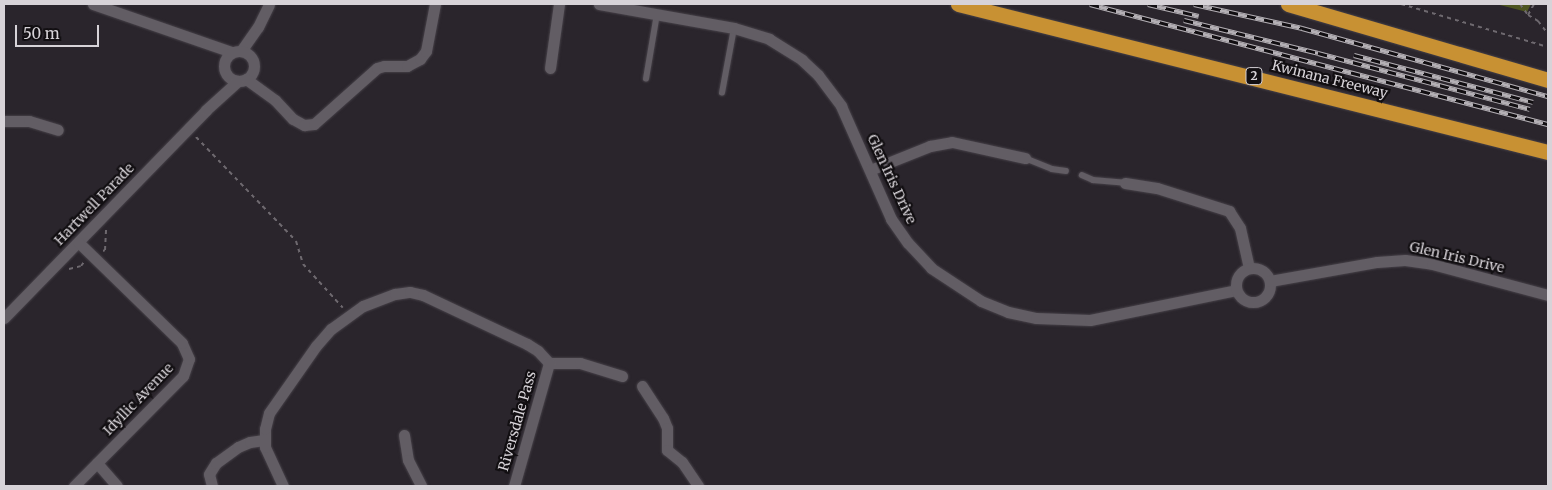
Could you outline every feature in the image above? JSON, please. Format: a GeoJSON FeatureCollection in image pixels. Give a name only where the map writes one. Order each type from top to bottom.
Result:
{"type":"FeatureCollection","features":[{"type":"Feature","properties":{"kind":"highway","name":"Kwinana Freeway"},"geometry":{"type":"LineString","coordinates":[[958,4],[1548,152]]}},
{"type":"Feature","properties":{"kind":"highway"},"geometry":{"type":"LineString","coordinates":[[1288,4],[1548,80]]}},
{"type":"Feature","properties":{"kind":"street"},"geometry":{"type":"LineString","coordinates":[[92,4],[193,40],[237,52],[253,63]]}},
{"type":"Feature","properties":{"kind":"street"},"geometry":{"type":"LineString","coordinates":[[224,64],[258,27],[269,4]]}},
{"type":"Feature","properties":{"kind":"street"},"geometry":{"type":"LineString","coordinates":[[193,40],[224,64],[238,78],[264,91],[298,123],[309,126],[318,122],[377,68],[384,66],[407,66],[420,59],[426,51],[434,4]]}},
{"type":"Feature","properties":{"kind":"street"},"geometry":{"type":"LineString","coordinates":[[550,68],[559,4]]}},
{"type":"Feature","properties":{"kind":"street","name":"Glen Iris Drive"},"geometry":{"type":"LineString","coordinates":[[599,4],[734,28],[769,39],[802,60],[818,75],[841,106],[891,219],[919,257],[954,285],[981,301],[1008,312],[1036,318],[1090,320],[1236,290]]}},
{"type":"Feature","properties":{"kind":"street"},"geometry":{"type":"LineString","coordinates":[[258,27],[253,63],[264,91]]}},
{"type":"Feature","properties":{"kind":"street","name":"Hartwell Parade"},"geometry":{"type":"LineString","coordinates":[[4,318],[253,63]]}},
{"type":"Feature","properties":{"kind":"street"},"geometry":{"type":"LineString","coordinates":[[4,121],[29,121],[58,130]]}},
{"type":"Feature","properties":{"kind":"street"},"geometry":{"type":"LineString","coordinates":[[870,170],[940,143],[963,143],[1024,158]]}},
{"type":"Feature","properties":{"kind":"street"},"geometry":{"type":"LineString","coordinates":[[1125,183],[1157,188],[1229,211],[1240,228],[1249,268]]}},
{"type":"Feature","properties":{"kind":"street","name":"Idyllic Avenue"},"geometry":{"type":"LineString","coordinates":[[74,486],[183,376],[189,359],[182,343],[79,243]]}},
{"type":"Feature","properties":{"kind":"street","name":"Glen Iris Drive"},"geometry":{"type":"LineString","coordinates":[[1270,281],[1377,262],[1405,260],[1432,264],[1548,294]]}},
{"type":"Feature","properties":{"kind":"street"},"geometry":{"type":"LineString","coordinates":[[1249,268],[1262,270],[1270,281],[1268,294],[1258,302],[1244,300],[1236,290],[1238,276],[1249,268]]}},
{"type":"Feature","properties":{"kind":"street"},"geometry":{"type":"LineString","coordinates":[[283,486],[267,456],[264,440],[269,413],[276,401],[316,346],[349,315],[363,306],[395,294],[410,292],[423,294],[527,344],[538,351],[549,363],[580,363],[622,376]]}},
{"type":"Feature","properties":{"kind":"street","name":"Riversdale Pass"},"geometry":{"type":"LineString","coordinates":[[514,486],[549,363]]}},
{"type":"Feature","properties":{"kind":"street"},"geometry":{"type":"LineString","coordinates":[[642,386],[663,418],[667,428],[667,450],[682,462],[698,486]]}},
{"type":"Feature","properties":{"kind":"street"},"geometry":{"type":"LineString","coordinates":[[404,435],[408,460],[421,486]]}},
{"type":"Feature","properties":{"kind":"street"},"geometry":{"type":"LineString","coordinates":[[212,486],[209,474],[216,463],[238,447],[250,442],[264,440]]}},
{"type":"Feature","properties":{"kind":"street"},"geometry":{"type":"LineString","coordinates":[[97,463],[117,486]]}},
{"type":"Feature","properties":{"kind":"lane"},"geometry":{"type":"LineString","coordinates":[[646,79],[657,14]]}},
{"type":"Feature","properties":{"kind":"lane"},"geometry":{"type":"LineString","coordinates":[[722,93],[734,28]]}},
{"type":"Feature","properties":{"kind":"lane"},"geometry":{"type":"LineString","coordinates":[[1024,158],[1052,169],[1066,171]]}},
{"type":"Feature","properties":{"kind":"lane"},"geometry":{"type":"LineString","coordinates":[[1082,175],[1093,180],[1125,183]]}},
{"type":"Feature","properties":{"kind":"path"},"geometry":{"type":"LineString","coordinates":[[1401,4],[1548,47]]}},
{"type":"Feature","properties":{"kind":"path"},"geometry":{"type":"LineString","coordinates":[[1520,4],[1528,14],[1538,21],[1548,34]]}},
{"type":"Feature","properties":{"kind":"path"},"geometry":{"type":"LineString","coordinates":[[1528,14],[1534,4]]}},
{"type":"Feature","properties":{"kind":"path"},"geometry":{"type":"LineString","coordinates":[[188,128],[296,241],[303,264],[349,315]]}},
{"type":"Feature","properties":{"kind":"green space"},"geometry":{"type":"Polygon","coordinates":[[[1496,4],[1531,4],[1527,12],[1496,4]]]}},
{"type":"Feature","properties":{"kind":"railway"},"geometry":{"type":"LineString","coordinates":[[1090,4],[1548,124]]}},
{"type":"Feature","properties":{"kind":"railway"},"geometry":{"type":"LineString","coordinates":[[1148,4],[1199,16]]}},
{"type":"Feature","properties":{"kind":"railway"},"geometry":{"type":"LineString","coordinates":[[1194,4],[1302,28],[1548,96]]}},
{"type":"Feature","properties":{"kind":"railway"},"geometry":{"type":"LineString","coordinates":[[1184,20],[1530,109]]}},
{"type":"Feature","properties":{"kind":"railway"},"geometry":{"type":"LineString","coordinates":[[1354,55],[1533,102]]}}]}
